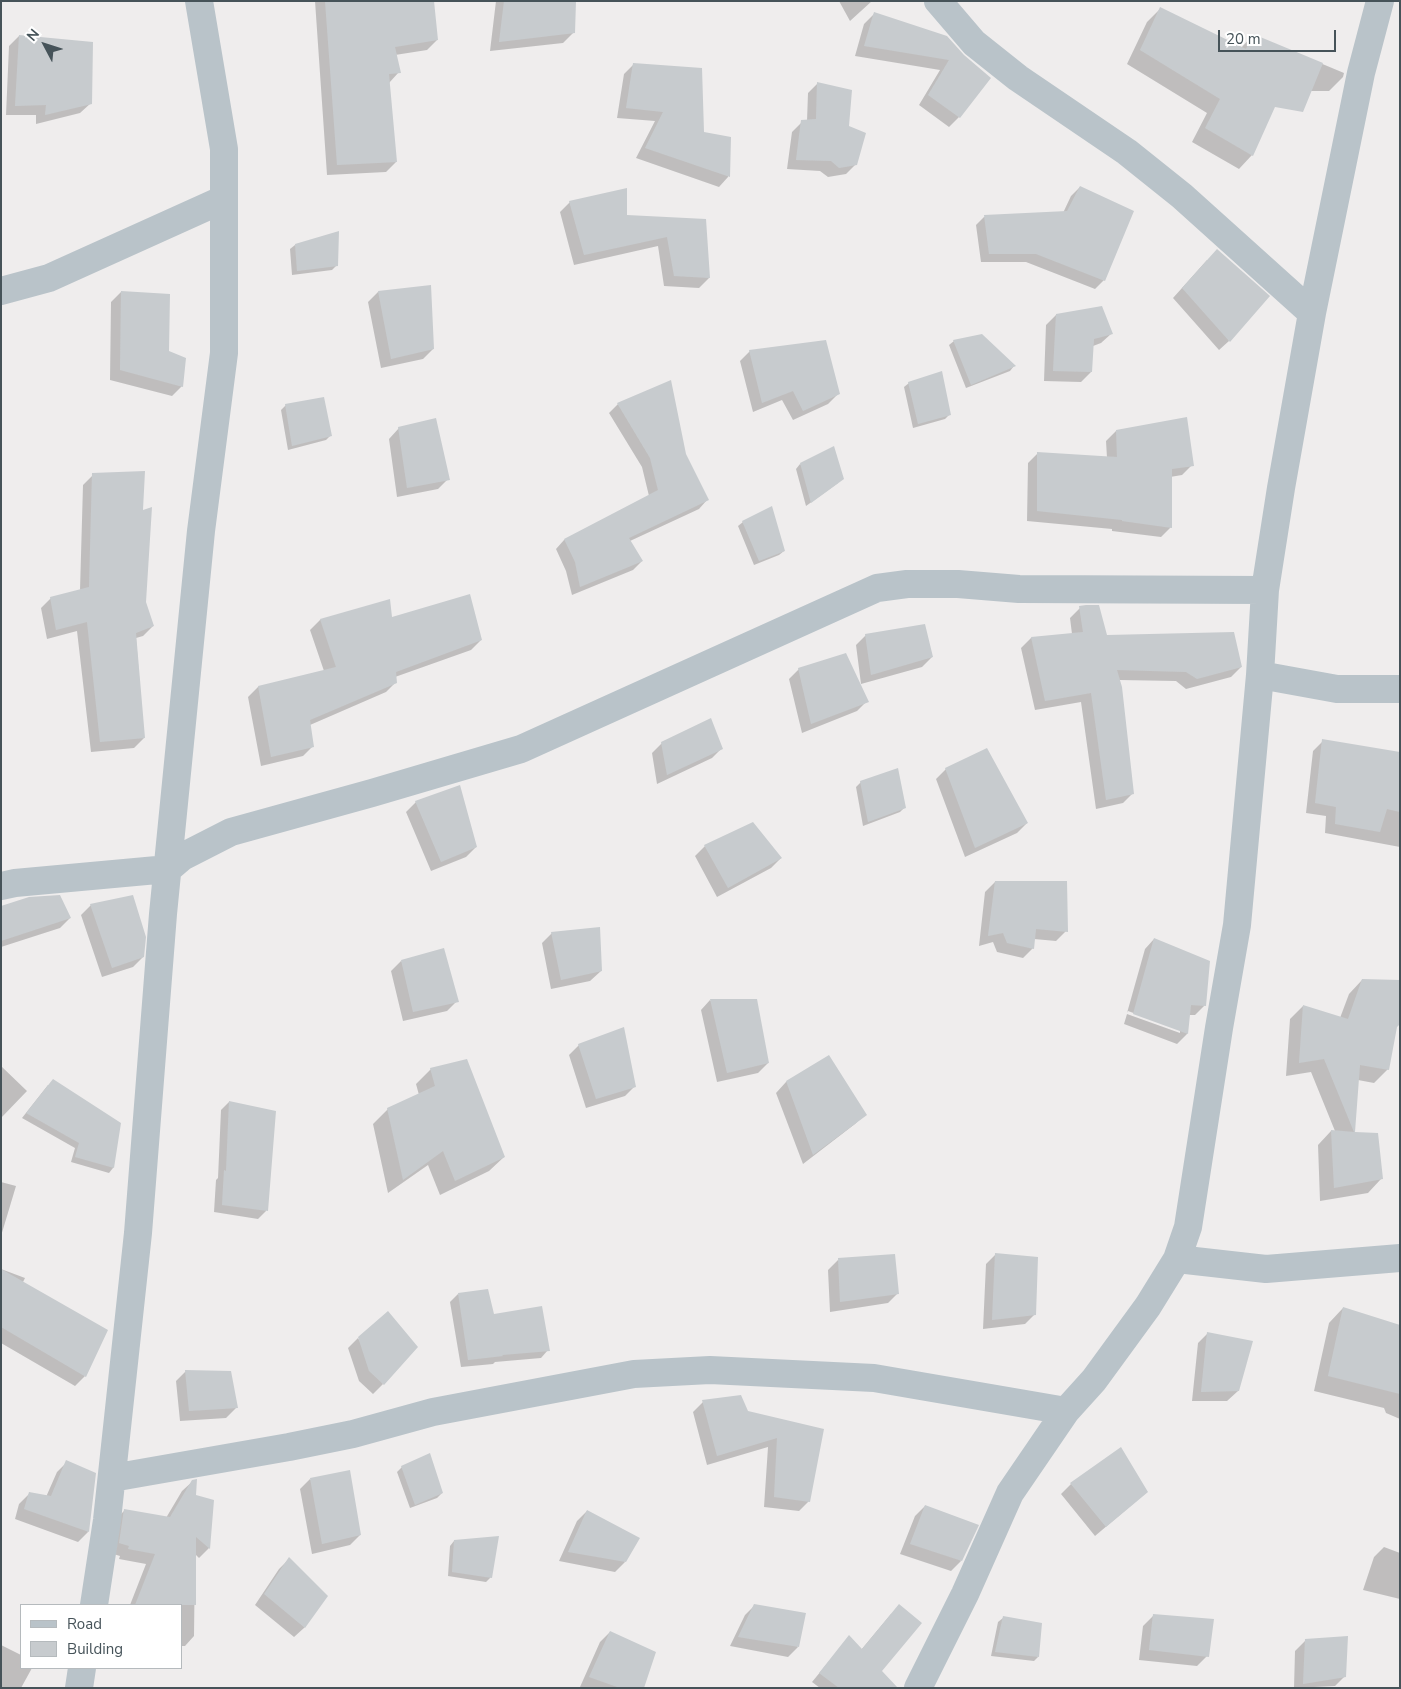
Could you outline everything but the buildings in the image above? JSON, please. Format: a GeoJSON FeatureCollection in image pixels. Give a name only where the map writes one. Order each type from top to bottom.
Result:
{"type":"FeatureCollection","features":[{"type":"Feature","properties":{"kind":"street"},"geometry":{"type":"LineString","coordinates":[[94,1604],[112,1478],[138,1233],[168,869],[201,531],[224,353],[224,149],[199,1]]}},
{"type":"Feature","properties":{"kind":"street"},"geometry":{"type":"LineString","coordinates":[[938,1],[974,43],[1018,78],[1134,157],[1182,196],[1312,313]]}},
{"type":"Feature","properties":{"kind":"street"},"geometry":{"type":"LineString","coordinates":[[918,1688],[965,1594],[1010,1494],[1066,1411],[1099,1373],[1148,1306],[1177,1259],[1188,1227],[1218,1028],[1237,925],[1260,675],[1265,590],[1312,313],[1361,73],[1380,1]]}},
{"type":"Feature","properties":{"kind":"street"},"geometry":{"type":"LineString","coordinates":[[1,291],[49,278],[224,199]]}},
{"type":"Feature","properties":{"kind":"street"},"geometry":{"type":"LineString","coordinates":[[1,886],[15,883],[168,869],[182,857],[231,832],[521,749],[877,588],[907,584],[958,584],[1019,589],[1265,590]]}},
{"type":"Feature","properties":{"kind":"street"},"geometry":{"type":"LineString","coordinates":[[1260,675],[1337,689],[1400,689]]}},
{"type":"Feature","properties":{"kind":"street"},"geometry":{"type":"LineString","coordinates":[[1177,1259],[1266,1269],[1400,1258]]}},
{"type":"Feature","properties":{"kind":"street"},"geometry":{"type":"LineString","coordinates":[[112,1478],[288,1448],[353,1434],[433,1412],[634,1374],[710,1370],[874,1378],[1066,1411]]}},
{"type":"Feature","properties":{"kind":"street"},"geometry":{"type":"LineString","coordinates":[[78,1688],[82,1669]]}}]}
